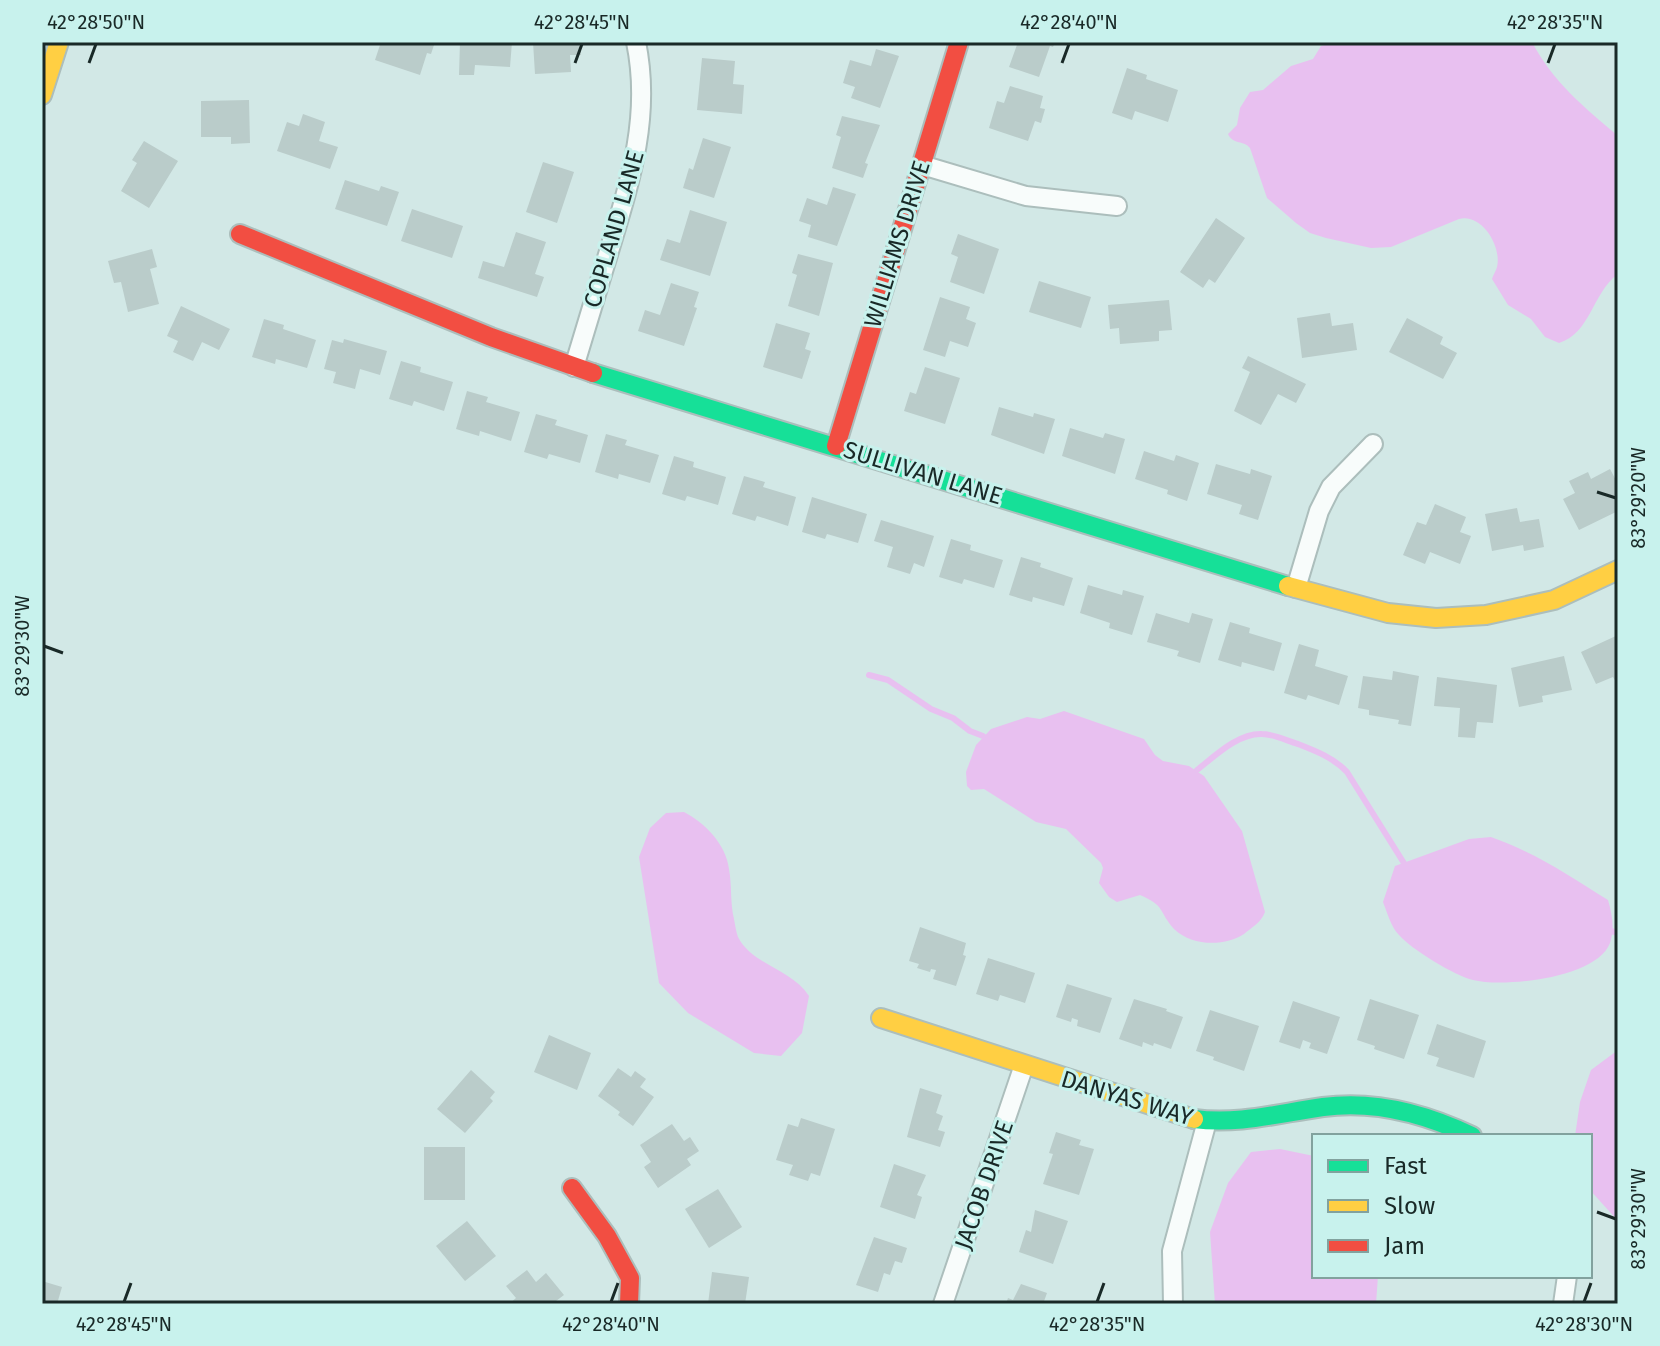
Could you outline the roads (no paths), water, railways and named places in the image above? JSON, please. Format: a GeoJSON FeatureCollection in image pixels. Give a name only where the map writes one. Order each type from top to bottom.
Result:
{"type":"FeatureCollection","features":[{"type":"Feature","properties":{"kind":"street"},"geometry":{"type":"LineString","coordinates":[[42,95],[59,42]]}},
{"type":"Feature","properties":{"kind":"street","name":"COPLAND LANE"},"geometry":{"type":"LineString","coordinates":[[574,367],[632,176],[640,135],[643,93],[636,42]]}},
{"type":"Feature","properties":{"kind":"street","name":"WILLIAMS DRIVE"},"geometry":{"type":"LineString","coordinates":[[836,446],[959,42]]}},
{"type":"Feature","properties":{"kind":"street"},"geometry":{"type":"LineString","coordinates":[[922,165],[1026,196],[1117,206]]}},
{"type":"Feature","properties":{"kind":"street","name":"SULLIVAN LANE"},"geometry":{"type":"LineString","coordinates":[[240,234],[491,337],[574,367],[1296,588],[1388,613],[1436,618],[1486,615],[1554,600],[1618,570]]}},
{"type":"Feature","properties":{"kind":"street"},"geometry":{"type":"LineString","coordinates":[[1296,588],[1319,511],[1331,487],[1373,444]]}},
{"type":"Feature","properties":{"kind":"street","name":"DANYAS WAY"},"geometry":{"type":"LineString","coordinates":[[881,1018],[1176,1115],[1207,1121],[1260,1120],[1324,1106],[1348,1105],[1409,1114],[1466,1134]]}},
{"type":"Feature","properties":{"kind":"street","name":"JACOB DRIVE"},"geometry":{"type":"LineString","coordinates":[[943,1304],[1024,1065]]}},
{"type":"Feature","properties":{"kind":"street"},"geometry":{"type":"LineString","coordinates":[[1173,1304],[1172,1251],[1207,1121]]}},
{"type":"Feature","properties":{"kind":"street"},"geometry":{"type":"LineString","coordinates":[[572,1188],[607,1236],[630,1278],[629,1304]]}},
{"type":"Feature","properties":{"kind":"street"},"geometry":{"type":"LineString","coordinates":[[1563,1304],[1567,1278]]}},
{"type":"Feature","properties":{"kind":"waterway"},"geometry":{"type":"LineString","coordinates":[[869,675],[888,680],[931,709],[983,736]]}},
{"type":"Feature","properties":{"kind":"waterway"},"geometry":{"type":"LineString","coordinates":[[1197,770],[1227,746],[1253,735],[1276,736],[1318,752],[1347,772],[1407,868]]}},
{"type":"Feature","properties":{"kind":"waterway"},"geometry":{"type":"LineString","coordinates":[[1604,929],[1618,933]]}}]}
